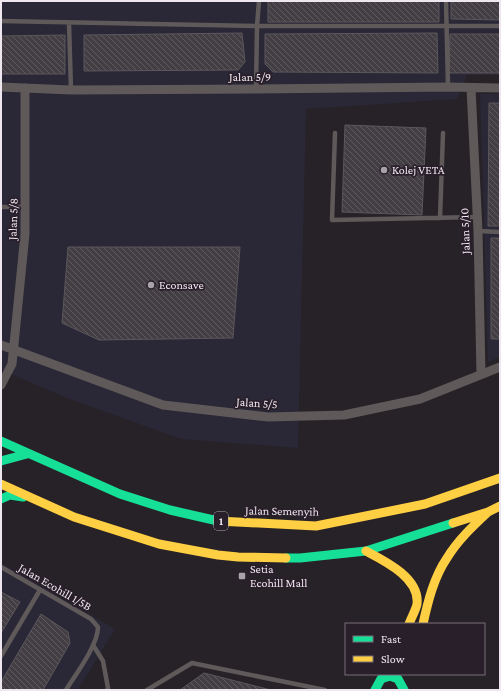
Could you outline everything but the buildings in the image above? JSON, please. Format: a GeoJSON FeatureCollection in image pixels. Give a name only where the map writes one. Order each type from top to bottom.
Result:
{"type":"FeatureCollection","features":[{"type":"Feature","properties":{"kind":"main road","name":"Jalan Semenyih"},"geometry":{"type":"LineString","coordinates":[[1,441],[27,454],[120,494],[170,510],[225,522],[316,526],[425,504],[500,478]]}},
{"type":"Feature","properties":{"kind":"main road"},"geometry":{"type":"LineString","coordinates":[[1,461],[27,454]]}},
{"type":"Feature","properties":{"kind":"main road"},"geometry":{"type":"LineString","coordinates":[[1,484],[74,517],[159,544],[218,555],[238,557],[300,558],[366,551],[488,512],[500,506]]}},
{"type":"Feature","properties":{"kind":"main road"},"geometry":{"type":"LineString","coordinates":[[1,499],[10,495],[32,498]]}},
{"type":"Feature","properties":{"kind":"main road"},"geometry":{"type":"LineString","coordinates":[[422,623],[440,568],[451,550],[488,512]]}},
{"type":"Feature","properties":{"kind":"main road"},"geometry":{"type":"LineString","coordinates":[[366,551],[392,564],[411,582],[416,595],[417,604],[409,623]]}},
{"type":"Feature","properties":{"kind":"main road"},"geometry":{"type":"LineString","coordinates":[[376,690],[377,684],[382,678],[389,675],[397,677],[402,683],[404,690]]}},
{"type":"Feature","properties":{"kind":"main road"},"geometry":{"type":"LineString","coordinates":[[404,690],[407,679]]}},
{"type":"Feature","properties":{"kind":"street","name":"Jalan 5/9"},"geometry":{"type":"LineString","coordinates":[[1,87],[71,90],[448,87],[500,88]]}},
{"type":"Feature","properties":{"kind":"street","name":"Jalan 5/8"},"geometry":{"type":"LineString","coordinates":[[1,385],[12,364],[25,234],[25,88]]}},
{"type":"Feature","properties":{"kind":"street","name":"Jalan 5/10"},"geometry":{"type":"LineString","coordinates":[[471,88],[478,230],[481,374]]}},
{"type":"Feature","properties":{"kind":"street","name":"Jalan 5/5"},"geometry":{"type":"LineString","coordinates":[[1,345],[163,405],[268,417],[344,415],[420,399],[500,367]]}},
{"type":"Feature","properties":{"kind":"lane"},"geometry":{"type":"LineString","coordinates":[[256,89],[259,1]]}},
{"type":"Feature","properties":{"kind":"lane"},"geometry":{"type":"LineString","coordinates":[[446,1],[448,87]]}},
{"type":"Feature","properties":{"kind":"lane"},"geometry":{"type":"LineString","coordinates":[[1,21],[69,24],[257,26],[500,26]]}},
{"type":"Feature","properties":{"kind":"lane"},"geometry":{"type":"LineString","coordinates":[[69,24],[71,90]]}},
{"type":"Feature","properties":{"kind":"lane"},"geometry":{"type":"LineString","coordinates":[[335,133],[332,220],[477,217]]}},
{"type":"Feature","properties":{"kind":"lane"},"geometry":{"type":"LineString","coordinates":[[440,218],[442,133]]}},
{"type":"Feature","properties":{"kind":"lane"},"geometry":{"type":"LineString","coordinates":[[1,207],[26,207]]}},
{"type":"Feature","properties":{"kind":"lane"},"geometry":{"type":"LineString","coordinates":[[478,230],[500,232]]}},
{"type":"Feature","properties":{"kind":"lane","name":"Jalan Ecohill 1/5B"},"geometry":{"type":"LineString","coordinates":[[1,567],[91,619],[98,627],[98,635],[93,645],[66,690]]}},
{"type":"Feature","properties":{"kind":"lane"},"geometry":{"type":"LineString","coordinates":[[1,656],[40,590]]}},
{"type":"Feature","properties":{"kind":"lane"},"geometry":{"type":"LineString","coordinates":[[93,645],[103,661],[108,688],[107,690]]}},
{"type":"Feature","properties":{"kind":"lane"},"geometry":{"type":"LineString","coordinates":[[147,690],[192,663],[325,690]]}},
{"type":"Feature","properties":{"kind":"shaded area"},"geometry":{"type":"Polygon","coordinates":[[[1,1],[500,1],[500,75],[467,75],[457,99],[306,109],[298,448],[181,439],[67,398],[1,370],[1,1]]]}},
{"type":"Feature","properties":{"kind":"shaded area"},"geometry":{"type":"Polygon","coordinates":[[[480,94],[500,94],[500,357],[488,362],[480,94]]]}},
{"type":"Feature","properties":{"kind":"shaded area"},"geometry":{"type":"Polygon","coordinates":[[[1,563],[115,629],[78,690],[1,690],[1,563]]]}},
{"type":"Feature","properties":{"kind":"traffic: fast"},"geometry":{"type":"LineString","coordinates":[[1,441],[120,494],[170,510],[218,521]]}},
{"type":"Feature","properties":{"kind":"traffic: fast"},"geometry":{"type":"LineString","coordinates":[[1,461],[27,454]]}},
{"type":"Feature","properties":{"kind":"traffic: fast"},"geometry":{"type":"LineString","coordinates":[[1,499],[10,495],[23,497]]}},
{"type":"Feature","properties":{"kind":"traffic: fast"},"geometry":{"type":"LineString","coordinates":[[286,558],[300,558],[366,551],[453,523]]}},
{"type":"Feature","properties":{"kind":"traffic: fast"},"geometry":{"type":"LineString","coordinates":[[375,690],[381,679],[390,676],[398,679],[404,690]]}},
{"type":"Feature","properties":{"kind":"traffic: slow"},"geometry":{"type":"LineString","coordinates":[[218,521],[316,526],[425,504],[500,478]]}},
{"type":"Feature","properties":{"kind":"traffic: slow"},"geometry":{"type":"LineString","coordinates":[[1,484],[74,517],[159,544],[218,555],[286,558]]}},
{"type":"Feature","properties":{"kind":"traffic: slow"},"geometry":{"type":"LineString","coordinates":[[453,523],[488,512],[500,506]]}},
{"type":"Feature","properties":{"kind":"traffic: slow"},"geometry":{"type":"LineString","coordinates":[[423,623],[432,590],[442,565],[461,539],[488,512]]}},
{"type":"Feature","properties":{"kind":"traffic: slow"},"geometry":{"type":"LineString","coordinates":[[366,551],[391,565],[407,578],[413,586],[417,604],[409,623]]}},
{"type":"Feature","properties":{"kind":"place","name":"Kolej VETA"},"geometry":{"type":"Point","coordinates":[384,170]}},
{"type":"Feature","properties":{"kind":"place","name":"Econsave"},"geometry":{"type":"Point","coordinates":[151,285]}},
{"type":"Feature","properties":{"kind":"place","name":"Setia Ecohill Mall"},"geometry":{"type":"Point","coordinates":[242,576]}}]}
